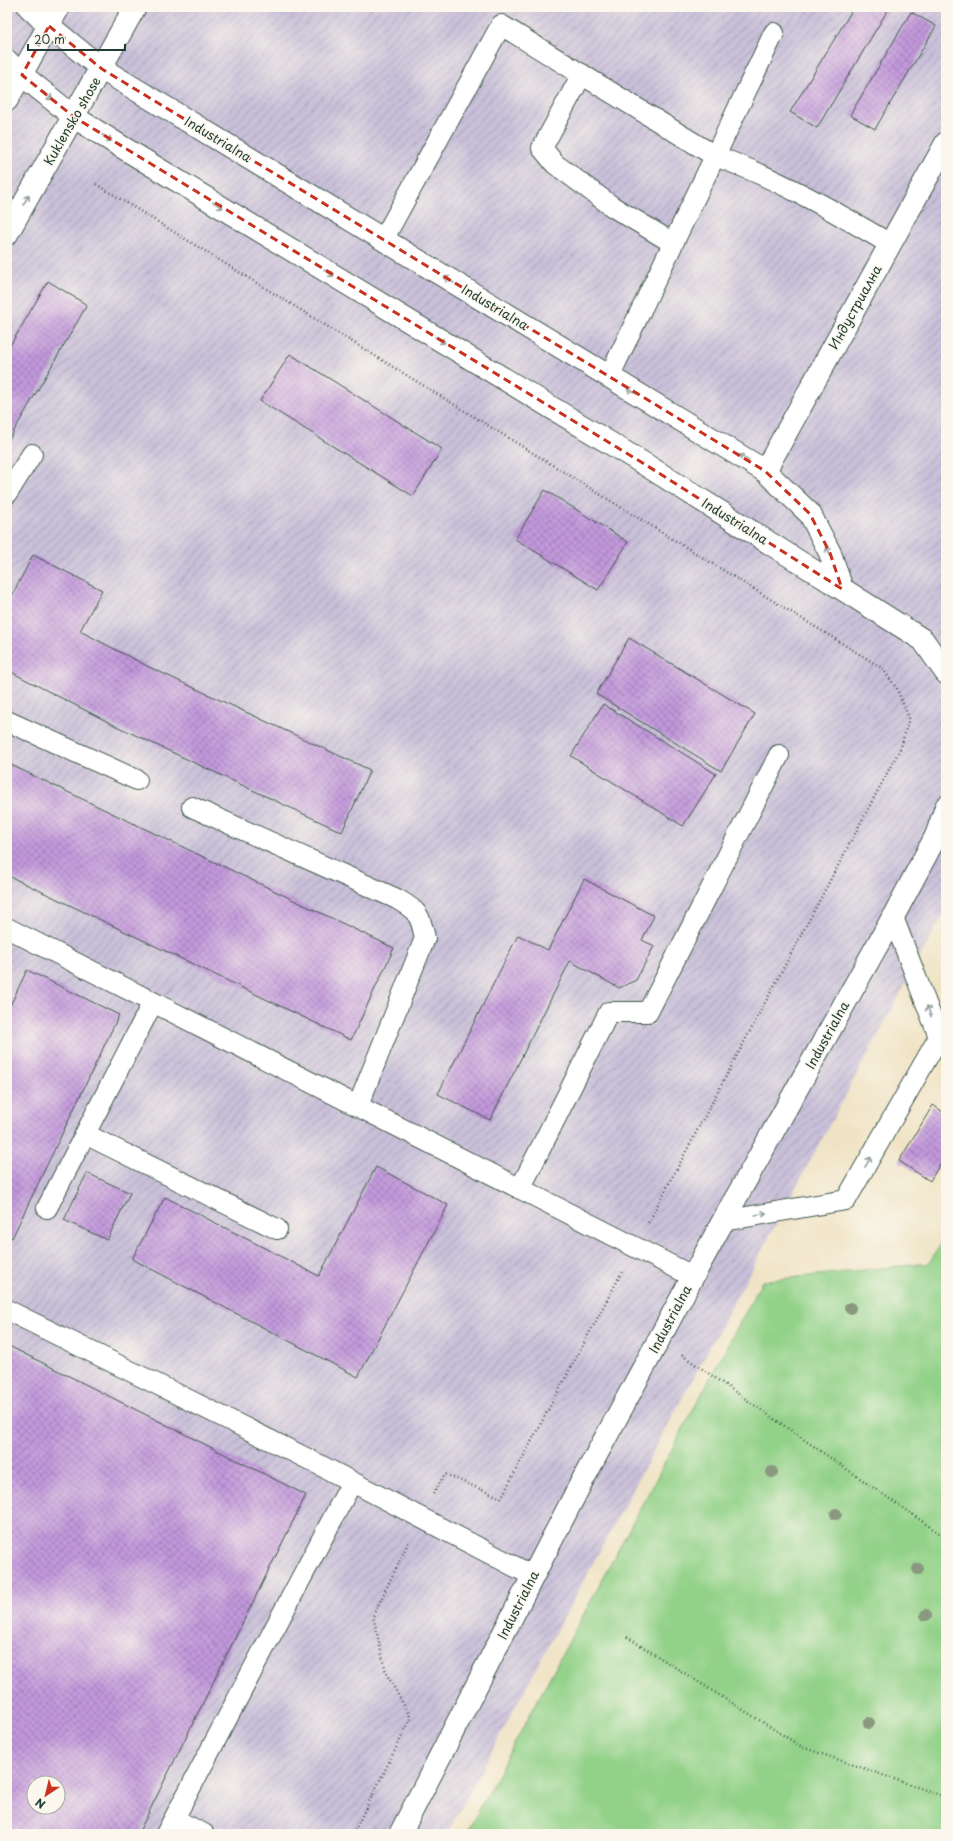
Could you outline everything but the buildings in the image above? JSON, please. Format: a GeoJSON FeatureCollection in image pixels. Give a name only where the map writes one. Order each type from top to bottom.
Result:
{"type":"FeatureCollection","features":[{"type":"Feature","properties":{"kind":"street","name":"Industrialna"},"geometry":{"type":"LineString","coordinates":[[29,7],[49,26],[102,69],[765,471],[810,514],[830,553],[842,589]]}},
{"type":"Feature","properties":{"kind":"street"},"geometry":{"type":"LineString","coordinates":[[7,100],[15,68],[49,26],[59,7]]}},
{"type":"Feature","properties":{"kind":"street","name":"Kuklensko shose"},"geometry":{"type":"LineString","coordinates":[[7,234],[102,69],[135,7]]}},
{"type":"Feature","properties":{"kind":"street","name":"Industrialna"},"geometry":{"type":"LineString","coordinates":[[15,68],[74,117],[646,465],[922,640],[946,672]]}},
{"type":"Feature","properties":{"kind":"street","name":"Индустриална"},"geometry":{"type":"LineString","coordinates":[[765,471],[946,143]]}},
{"type":"Feature","properties":{"kind":"street","name":"Industrialna"},"geometry":{"type":"LineString","coordinates":[[400,1834],[533,1576],[692,1276],[893,917],[941,838],[946,807]]}},
{"type":"Feature","properties":{"kind":"lane"},"geometry":{"type":"LineString","coordinates":[[383,240],[501,25],[715,156],[759,173],[836,212],[890,244]]}},
{"type":"Feature","properties":{"kind":"lane"},"geometry":{"type":"LineString","coordinates":[[609,377],[774,33]]}},
{"type":"Feature","properties":{"kind":"lane"},"geometry":{"type":"LineString","coordinates":[[582,74],[542,148],[555,164],[613,207],[673,243]]}},
{"type":"Feature","properties":{"kind":"lane"},"geometry":{"type":"LineString","coordinates":[[7,494],[32,454]]}},
{"type":"Feature","properties":{"kind":"lane"},"geometry":{"type":"LineString","coordinates":[[7,721],[137,780]]}},
{"type":"Feature","properties":{"kind":"lane"},"geometry":{"type":"LineString","coordinates":[[520,1189],[609,1012],[648,1012],[779,755]]}},
{"type":"Feature","properties":{"kind":"lane"},"geometry":{"type":"LineString","coordinates":[[192,807],[397,899],[415,909],[422,922],[426,938],[358,1106]]}},
{"type":"Feature","properties":{"kind":"lane"},"geometry":{"type":"LineString","coordinates":[[723,1221],[846,1200],[939,1037],[893,917]]}},
{"type":"Feature","properties":{"kind":"lane"},"geometry":{"type":"LineString","coordinates":[[7,928],[692,1276]]}},
{"type":"Feature","properties":{"kind":"lane"},"geometry":{"type":"LineString","coordinates":[[46,1208],[153,1002]]}},
{"type":"Feature","properties":{"kind":"lane"},"geometry":{"type":"LineString","coordinates":[[85,1134],[277,1229]]}},
{"type":"Feature","properties":{"kind":"lane"},"geometry":{"type":"LineString","coordinates":[[7,1310],[352,1482],[533,1576]]}},
{"type":"Feature","properties":{"kind":"lane"},"geometry":{"type":"LineString","coordinates":[[204,1834],[170,1826],[352,1482]]}},
{"type":"Feature","properties":{"kind":"path"},"geometry":{"type":"LineString","coordinates":[[96,184],[882,668],[897,689],[909,718],[901,747],[501,1498],[445,1474],[420,1517],[373,1616],[386,1673],[411,1718],[352,1834]]}},
{"type":"Feature","properties":{"kind":"path"},"geometry":{"type":"LineString","coordinates":[[659,1339],[946,1538]]}},
{"type":"Feature","properties":{"kind":"path"},"geometry":{"type":"LineString","coordinates":[[627,1637],[802,1747],[946,1797]]}},
{"type":"Feature","properties":{"kind":"highlighted area"},"geometry":{"type":"Polygon","coordinates":[[[49,26],[102,69],[765,471],[810,514],[830,553],[842,589],[646,465],[74,117],[22,75],[49,26]]]}},
{"type":"Feature","properties":{"kind":"shaded area"},"geometry":{"type":"Polygon","coordinates":[[[7,7],[946,7],[946,909],[447,1834],[7,1834],[7,7]]]}},
{"type":"Feature","properties":{"kind":"green space"},"geometry":{"type":"Polygon","coordinates":[[[946,1236],[946,1834],[466,1834],[762,1281],[929,1263],[946,1236]]]}}]}
